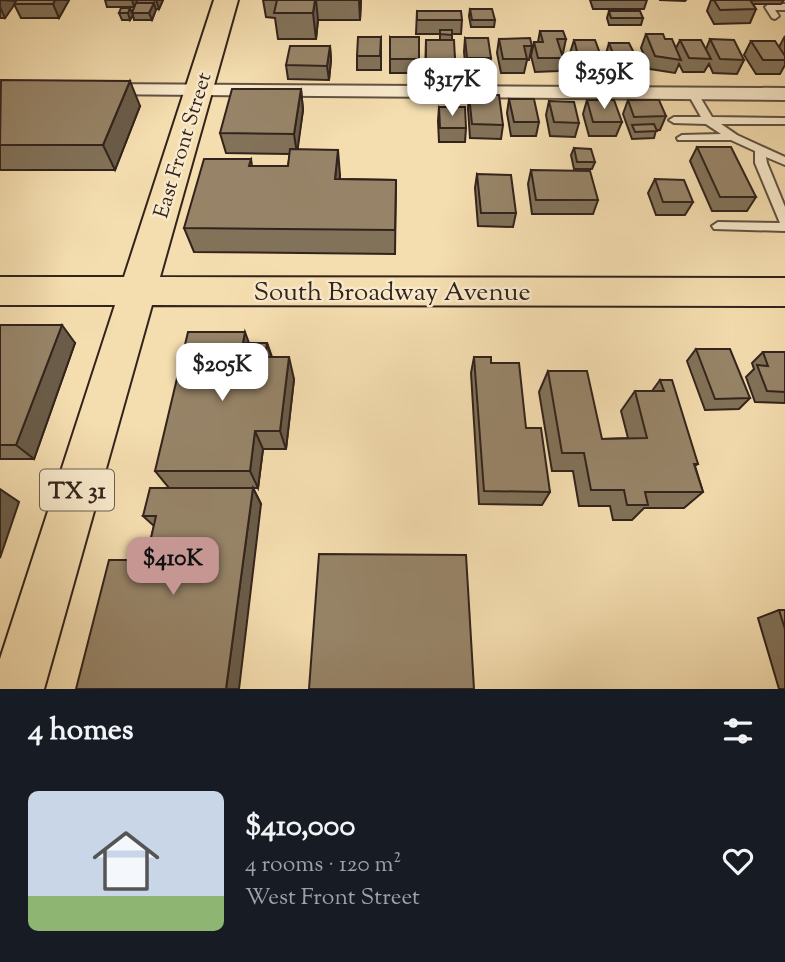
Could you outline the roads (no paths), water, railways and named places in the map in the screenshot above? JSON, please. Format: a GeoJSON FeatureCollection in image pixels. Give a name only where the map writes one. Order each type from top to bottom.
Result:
{"type":"FeatureCollection","features":[{"type":"Feature","properties":{"kind":"main road","name":"East Front Street"},"geometry":{"type":"LineString","coordinates":[[138,290],[226,0]]}},
{"type":"Feature","properties":{"kind":"main road","name":"TX 31"},"geometry":{"type":"LineString","coordinates":[[14,671],[138,290]]}},
{"type":"Feature","properties":{"kind":"main road","name":"South Broadway Avenue"},"geometry":{"type":"LineString","coordinates":[[0,291],[785,292]]}},
{"type":"Feature","properties":{"kind":"street"},"geometry":{"type":"LineString","coordinates":[[79,90],[785,94]]}},
{"type":"Feature","properties":{"kind":"lane"},"geometry":{"type":"LineString","coordinates":[[775,16],[769,7],[785,5]]}},
{"type":"Feature","properties":{"kind":"lane"},"geometry":{"type":"LineString","coordinates":[[693,94],[708,120],[733,137],[785,161]]}},
{"type":"Feature","properties":{"kind":"lane"},"geometry":{"type":"LineString","coordinates":[[674,120],[785,121]]}},
{"type":"Feature","properties":{"kind":"lane"},"geometry":{"type":"LineString","coordinates":[[682,138],[733,137]]}},
{"type":"Feature","properties":{"kind":"lane"},"geometry":{"type":"LineString","coordinates":[[760,150],[761,163],[785,222]]}},
{"type":"Feature","properties":{"kind":"lane"},"geometry":{"type":"LineString","coordinates":[[718,226],[785,227]]}}]}
